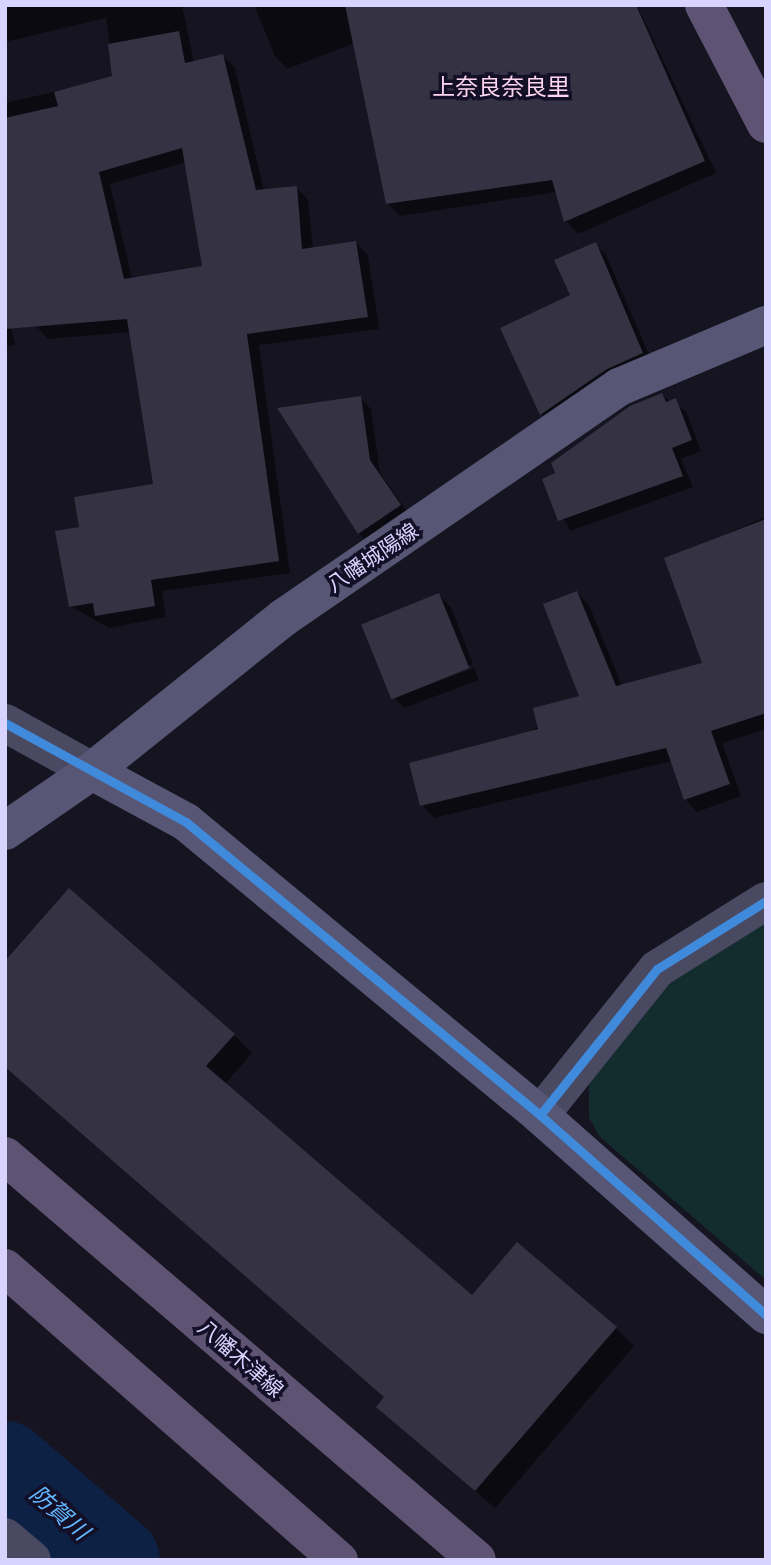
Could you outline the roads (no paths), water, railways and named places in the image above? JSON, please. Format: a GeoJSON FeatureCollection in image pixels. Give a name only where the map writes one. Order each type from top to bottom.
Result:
{"type":"FeatureCollection","features":[{"type":"Feature","properties":{"kind":"main road"},"geometry":{"type":"LineString","coordinates":[[704,5],[766,124]]}},
{"type":"Feature","properties":{"kind":"main road","name":"八幡城陽線"},"geometry":{"type":"LineString","coordinates":[[5,831],[92,771],[283,618],[619,387],[766,325]]}},
{"type":"Feature","properties":{"kind":"main road"},"geometry":{"type":"LineString","coordinates":[[92,771],[186,822],[540,1115],[766,1315]]}},
{"type":"Feature","properties":{"kind":"main road","name":"八幡木津線"},"geometry":{"type":"LineString","coordinates":[[5,1156],[477,1560]]}},
{"type":"Feature","properties":{"kind":"main road"},"geometry":{"type":"LineString","coordinates":[[5,1268],[340,1560]]}},
{"type":"Feature","properties":{"kind":"street"},"geometry":{"type":"LineString","coordinates":[[5,723],[92,771]]}},
{"type":"Feature","properties":{"kind":"street"},"geometry":{"type":"LineString","coordinates":[[540,1115],[657,970],[766,901]]}},
{"type":"Feature","properties":{"kind":"street"},"geometry":{"type":"LineString","coordinates":[[5,1537],[32,1560]]}},
{"type":"Feature","properties":{"kind":"waterway","name":"防賀川"},"geometry":{"type":"LineString","coordinates":[[5,1465],[116,1560]]}},
{"type":"Feature","properties":{"kind":"district","name":"上奈良奈良里"},"geometry":{"type":"Point","coordinates":[501,86]}}]}
